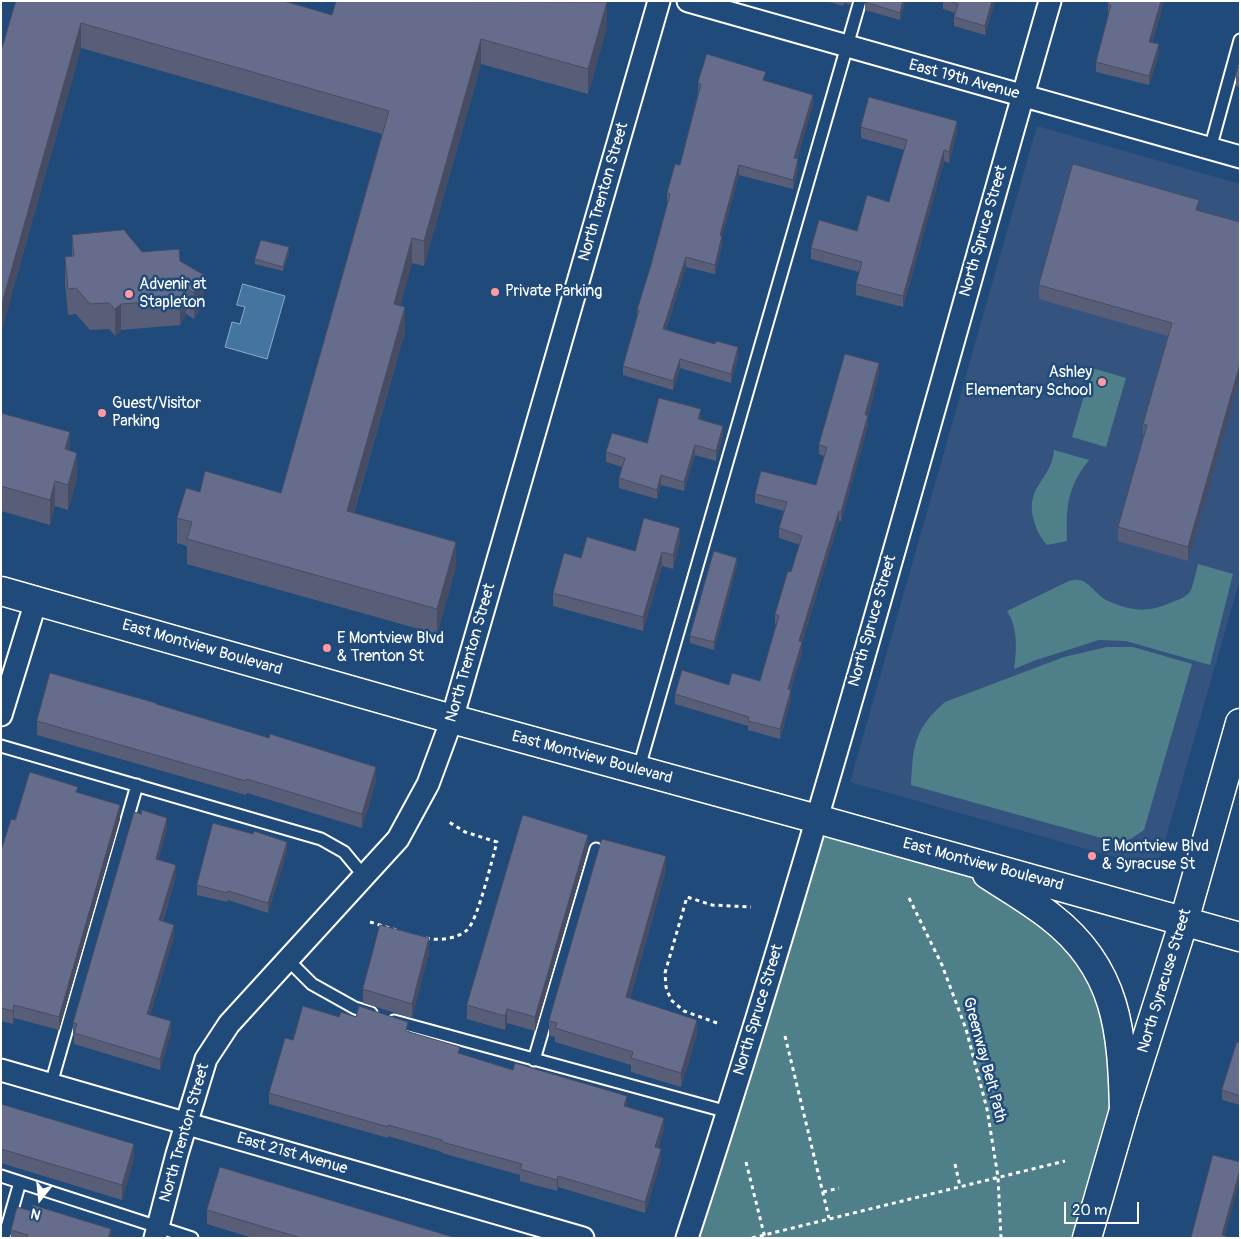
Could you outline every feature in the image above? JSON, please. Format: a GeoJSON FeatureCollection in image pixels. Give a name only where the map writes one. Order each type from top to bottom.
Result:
{"type":"FeatureCollection","features":[{"type":"Feature","properties":{"kind":"main road","name":"East Montview Boulevard"},"geometry":{"type":"LineString","coordinates":[[1,591],[638,771],[1240,937]]}},
{"type":"Feature","properties":{"kind":"main road","name":"North Syracuse Street"},"geometry":{"type":"LineString","coordinates":[[1087,1238],[1124,1110],[1184,921],[1240,723]]}},
{"type":"Feature","properties":{"kind":"main road"},"geometry":{"type":"LineString","coordinates":[[967,861],[1052,917],[1089,956],[1100,972],[1111,1000],[1123,1059],[1124,1110]]}},
{"type":"Feature","properties":{"kind":"street","name":"North Trenton Street"},"geometry":{"type":"LineString","coordinates":[[156,1233],[206,1060],[229,1024],[398,839],[428,784],[452,719],[660,1]]}},
{"type":"Feature","properties":{"kind":"street","name":"East 19th Avenue"},"geometry":{"type":"LineString","coordinates":[[688,1],[1240,157]]}},
{"type":"Feature","properties":{"kind":"street","name":"North Spruce Street"},"geometry":{"type":"LineString","coordinates":[[687,1238],[728,1112],[817,819],[1050,1]]}},
{"type":"Feature","properties":{"kind":"street"},"geometry":{"type":"LineString","coordinates":[[1,716],[36,601]]}},
{"type":"Feature","properties":{"kind":"street","name":"East 21st Avenue"},"geometry":{"type":"LineString","coordinates":[[1,1070],[583,1238]]}},
{"type":"Feature","properties":{"kind":"lane"},"geometry":{"type":"LineString","coordinates":[[638,771],[860,1]]}},
{"type":"Feature","properties":{"kind":"lane"},"geometry":{"type":"LineString","coordinates":[[1210,149],[1240,40]]}},
{"type":"Feature","properties":{"kind":"lane"},"geometry":{"type":"LineString","coordinates":[[1,746],[321,839],[344,852],[364,876]]}},
{"type":"Feature","properties":{"kind":"lane"},"geometry":{"type":"LineString","coordinates":[[51,1084],[137,785]]}},
{"type":"Feature","properties":{"kind":"lane"},"geometry":{"type":"LineString","coordinates":[[534,1060],[596,849]]}},
{"type":"Feature","properties":{"kind":"lane"},"geometry":{"type":"LineString","coordinates":[[288,960],[312,984],[355,1008],[404,1024],[728,1112]]}},
{"type":"Feature","properties":{"kind":"lane"},"geometry":{"type":"LineString","coordinates":[[1,1176],[156,1233],[192,1238]]}},
{"type":"Feature","properties":{"kind":"lane"},"geometry":{"type":"LineString","coordinates":[[4,1238],[20,1182]]}},
{"type":"Feature","properties":{"kind":"path"},"geometry":{"type":"LineString","coordinates":[[422,937],[436,940],[459,935],[467,930],[474,919],[497,842],[465,832],[449,822]]}},
{"type":"Feature","properties":{"kind":"path"},"geometry":{"type":"LineString","coordinates":[[717,1023],[684,1011],[671,1000],[666,987],[665,973],[687,897],[712,904],[751,907]]}},
{"type":"Feature","properties":{"kind":"path","name":"Greenway Belt Path"},"geometry":{"type":"LineString","coordinates":[[909,898],[942,965],[966,1030],[987,1108],[998,1177],[1001,1238]]}},
{"type":"Feature","properties":{"kind":"path"},"geometry":{"type":"LineString","coordinates":[[370,922],[404,932]]}},
{"type":"Feature","properties":{"kind":"path"},"geometry":{"type":"LineString","coordinates":[[785,1036],[829,1218]]}},
{"type":"Feature","properties":{"kind":"path"},"geometry":{"type":"LineString","coordinates":[[752,1238],[1065,1161]]}},
{"type":"Feature","properties":{"kind":"path"},"geometry":{"type":"LineString","coordinates":[[746,1162],[765,1236]]}},
{"type":"Feature","properties":{"kind":"path"},"geometry":{"type":"LineString","coordinates":[[956,1164],[960,1186]]}},
{"type":"Feature","properties":{"kind":"path"},"geometry":{"type":"LineString","coordinates":[[823,1192],[839,1188]]}},
{"type":"Feature","properties":{"kind":"shaded area","name":"Ashley Elementary School"},"geometry":{"type":"Polygon","coordinates":[[[1037,126],[1240,184],[1240,579],[1157,869],[850,782],[1037,126]]]}},
{"type":"Feature","properties":{"kind":"shaded area"},"geometry":{"type":"Polygon","coordinates":[[[243,284],[285,296],[267,359],[225,347],[232,322],[240,324],[245,307],[237,305],[243,284]]]}},
{"type":"Feature","properties":{"kind":"green space"},"geometry":{"type":"Polygon","coordinates":[[[1092,368],[1126,378],[1106,447],[1072,437],[1092,368]]]}},
{"type":"Feature","properties":{"kind":"green space"},"geometry":{"type":"Polygon","coordinates":[[[1054,450],[1089,460],[1076,480],[1069,498],[1067,541],[1047,545],[1039,534],[1032,509],[1035,491],[1049,469],[1054,450]]]}},
{"type":"Feature","properties":{"kind":"green space"},"geometry":{"type":"Polygon","coordinates":[[[1198,564],[1233,574],[1210,665],[1126,641],[1099,640],[1014,669],[1016,639],[1011,618],[1007,611],[1069,581],[1075,580],[1081,580],[1103,598],[1117,605],[1142,610],[1157,608],[1188,594],[1192,587],[1198,564]]]}},
{"type":"Feature","properties":{"kind":"green space"},"geometry":{"type":"Polygon","coordinates":[[[1107,647],[1133,647],[1192,664],[1144,830],[1123,844],[911,785],[914,749],[917,739],[927,721],[945,702],[1064,657],[1107,647]]]}},
{"type":"Feature","properties":{"kind":"green space"},"geometry":{"type":"Polygon","coordinates":[[[817,819],[967,861],[1075,940],[1123,1059],[1087,1238],[687,1238],[817,819]]]}},
{"type":"Feature","properties":{"kind":"building"},"geometry":{"type":"Polygon","coordinates":[[[16,1],[284,1],[332,15],[336,1],[607,2],[588,69],[481,39],[424,241],[412,238],[394,304],[405,307],[347,511],[456,542],[437,609],[187,539],[192,522],[177,518],[186,488],[200,492],[205,471],[281,493],[389,111],[81,23],[1,307],[1,52],[16,1]]]}},
{"type":"Feature","properties":{"kind":"building"},"geometry":{"type":"Polygon","coordinates":[[[865,1],[903,1],[900,13],[865,1]]]}},
{"type":"Feature","properties":{"kind":"building"},"geometry":{"type":"Polygon","coordinates":[[[947,1],[992,1],[985,26],[954,17],[958,4],[947,1]]]}},
{"type":"Feature","properties":{"kind":"building"},"geometry":{"type":"Polygon","coordinates":[[[1109,1],[1161,1],[1149,42],[1159,44],[1149,76],[1096,62],[1111,5],[1108,5],[1109,1]]]}},
{"type":"Feature","properties":{"kind":"building"},"geometry":{"type":"Polygon","coordinates":[[[707,54],[766,72],[763,80],[813,95],[794,158],[798,159],[793,180],[739,165],[720,235],[722,236],[715,265],[686,257],[663,329],[715,344],[716,341],[738,347],[731,374],[680,359],[673,381],[623,366],[670,194],[667,193],[675,164],[680,165],[701,84],[698,83],[707,54]]]}},
{"type":"Feature","properties":{"kind":"building"},"geometry":{"type":"Polygon","coordinates":[[[1240,63],[1240,78],[1236,77],[1240,63]]]}},
{"type":"Feature","properties":{"kind":"building"},"geometry":{"type":"Polygon","coordinates":[[[869,97],[957,121],[949,152],[944,150],[903,296],[856,284],[862,262],[811,248],[819,220],[857,231],[867,195],[889,202],[907,140],[861,127],[869,97]]]}},
{"type":"Feature","properties":{"kind":"building"},"geometry":{"type":"Polygon","coordinates":[[[1073,164],[1199,200],[1196,210],[1240,222],[1240,364],[1188,547],[1118,527],[1147,425],[1143,424],[1172,323],[1039,285],[1073,164]]]}},
{"type":"Feature","properties":{"kind":"building"},"geometry":{"type":"Polygon","coordinates":[[[124,230],[142,252],[179,249],[180,261],[204,275],[194,293],[186,288],[180,299],[121,304],[115,309],[109,303],[90,304],[76,288],[68,289],[65,257],[74,256],[72,235],[124,230]]]}},
{"type":"Feature","properties":{"kind":"building"},"geometry":{"type":"Polygon","coordinates":[[[261,240],[289,247],[283,267],[255,259],[261,240]]]}},
{"type":"Feature","properties":{"kind":"building"},"geometry":{"type":"Polygon","coordinates":[[[845,354],[879,363],[865,415],[868,415],[841,512],[839,511],[799,641],[802,642],[788,689],[791,690],[780,729],[748,721],[749,717],[675,694],[682,670],[729,685],[732,673],[760,681],[779,616],[775,614],[788,571],[791,572],[802,536],[779,528],[787,502],[755,494],[761,471],[816,485],[827,447],[819,445],[845,354]]]}},
{"type":"Feature","properties":{"kind":"building"},"geometry":{"type":"Polygon","coordinates":[[[659,398],[701,409],[698,419],[723,426],[716,451],[695,445],[684,482],[661,475],[657,490],[619,478],[625,458],[606,452],[612,433],[647,443],[659,398]]]}},
{"type":"Feature","properties":{"kind":"building"},"geometry":{"type":"Polygon","coordinates":[[[1,413],[70,432],[65,449],[77,453],[68,485],[55,481],[50,500],[1,486],[1,413]]]}},
{"type":"Feature","properties":{"kind":"building"},"geometry":{"type":"Polygon","coordinates":[[[644,518],[680,528],[673,555],[662,552],[643,617],[553,593],[564,553],[581,558],[587,537],[635,551],[644,518]]]}},
{"type":"Feature","properties":{"kind":"building"},"geometry":{"type":"Polygon","coordinates":[[[714,551],[737,558],[714,642],[690,636],[714,551]]]}},
{"type":"Feature","properties":{"kind":"building"},"geometry":{"type":"Polygon","coordinates":[[[50,673],[269,738],[270,734],[376,767],[362,814],[247,779],[246,781],[37,721],[50,673]]]}},
{"type":"Feature","properties":{"kind":"building"},"geometry":{"type":"Polygon","coordinates":[[[30,772],[78,787],[76,792],[120,805],[59,1017],[14,1005],[13,1011],[1,1008],[1,851],[11,819],[15,820],[30,772]]]}},
{"type":"Feature","properties":{"kind":"building"},"geometry":{"type":"Polygon","coordinates":[[[142,810],[167,818],[156,859],[176,865],[159,920],[174,925],[147,1014],[171,1021],[160,1059],[74,1033],[77,1024],[73,1023],[134,812],[141,814],[142,810]]]}},
{"type":"Feature","properties":{"kind":"building"},"geometry":{"type":"Polygon","coordinates":[[[523,815],[588,835],[535,1017],[507,1009],[505,1016],[467,1005],[523,815]]]}},
{"type":"Feature","properties":{"kind":"building"},"geometry":{"type":"Polygon","coordinates":[[[213,823],[253,834],[254,831],[287,842],[268,903],[228,891],[227,893],[197,885],[213,823]]]}},
{"type":"Feature","properties":{"kind":"building"},"geometry":{"type":"Polygon","coordinates":[[[602,839],[666,856],[626,997],[697,1020],[681,1073],[631,1058],[633,1052],[555,1028],[557,1023],[549,1021],[602,839]]]}},
{"type":"Feature","properties":{"kind":"building"},"geometry":{"type":"Polygon","coordinates":[[[380,925],[429,938],[412,1004],[363,989],[380,925]]]}},
{"type":"Feature","properties":{"kind":"building"},"geometry":{"type":"Polygon","coordinates":[[[303,1006],[339,1017],[341,1012],[356,1017],[359,1006],[408,1022],[406,1031],[460,1047],[458,1053],[513,1070],[515,1063],[627,1096],[624,1106],[664,1118],[655,1147],[661,1149],[645,1202],[558,1176],[557,1180],[520,1169],[522,1164],[269,1093],[285,1038],[293,1040],[303,1006]]]}},
{"type":"Feature","properties":{"kind":"building"},"geometry":{"type":"Polygon","coordinates":[[[1237,1042],[1240,1043],[1240,1096],[1222,1090],[1237,1042]]]}},
{"type":"Feature","properties":{"kind":"building"},"geometry":{"type":"Polygon","coordinates":[[[1,1104],[134,1144],[122,1185],[1,1149],[1,1104]]]}},
{"type":"Feature","properties":{"kind":"building"},"geometry":{"type":"Polygon","coordinates":[[[1213,1155],[1240,1162],[1240,1170],[1222,1235],[1228,1238],[1191,1238],[1213,1155]]]}},
{"type":"Feature","properties":{"kind":"building"},"geometry":{"type":"Polygon","coordinates":[[[220,1167],[456,1238],[301,1238],[207,1210],[220,1167]]]}},
{"type":"Feature","properties":{"kind":"building"},"geometry":{"type":"Polygon","coordinates":[[[33,1205],[111,1229],[108,1238],[27,1238],[28,1235],[11,1230],[17,1207],[31,1211],[33,1205]]]}},
{"type":"Feature","properties":{"kind":"place","name":"Private Parking"},"geometry":{"type":"Point","coordinates":[495,292]}},
{"type":"Feature","properties":{"kind":"place","name":"Advenir at Stapleton"},"geometry":{"type":"Point","coordinates":[129,294]}},
{"type":"Feature","properties":{"kind":"place","name":"Ashley Elementary School"},"geometry":{"type":"Point","coordinates":[1102,382]}},
{"type":"Feature","properties":{"kind":"place","name":"Guest/Visitor Parking"},"geometry":{"type":"Point","coordinates":[102,413]}},
{"type":"Feature","properties":{"kind":"place","name":"E Montview Blvd & Trenton St"},"geometry":{"type":"Point","coordinates":[327,648]}},
{"type":"Feature","properties":{"kind":"place","name":"E Montview Blvd & Syracuse St"},"geometry":{"type":"Point","coordinates":[1092,856]}}]}
